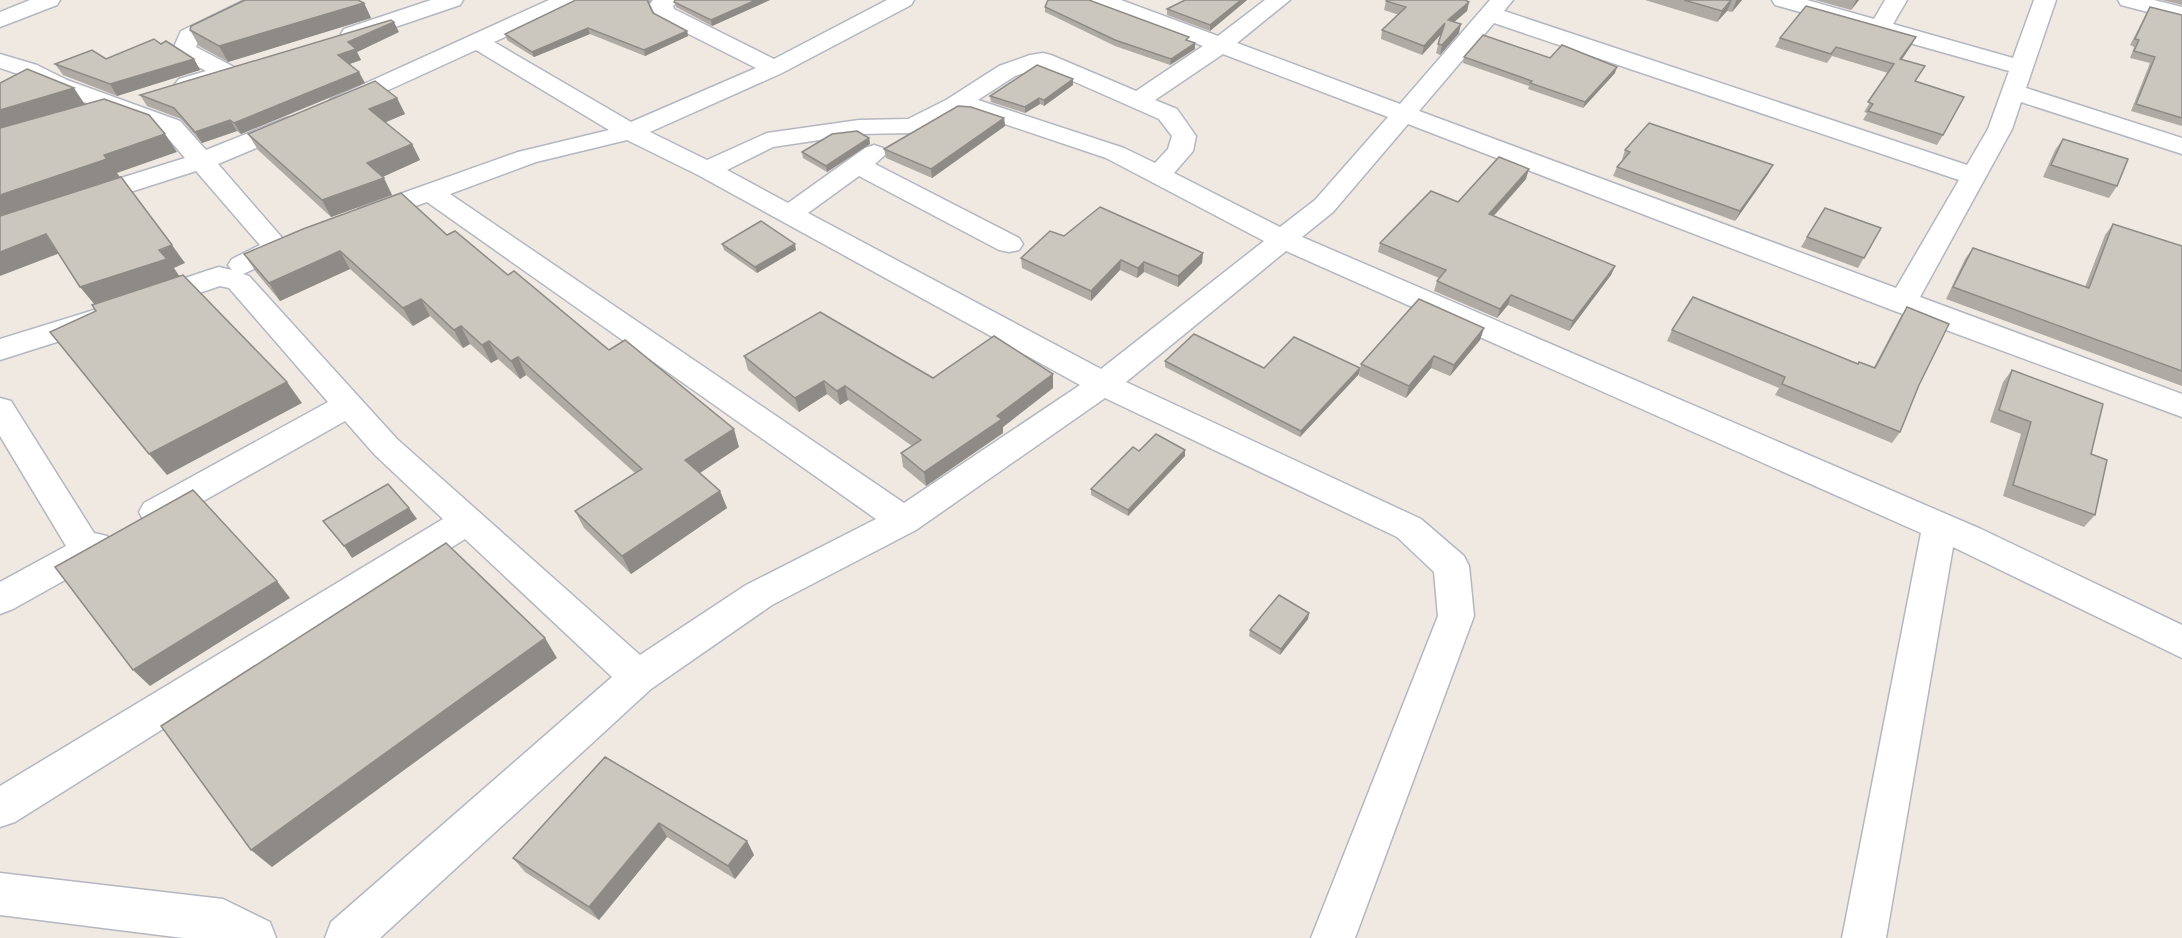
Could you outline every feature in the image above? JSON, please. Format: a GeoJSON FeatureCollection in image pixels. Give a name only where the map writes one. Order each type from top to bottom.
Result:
{"type":"FeatureCollection","features":[{"type":"Feature","properties":{"kind":"street"},"geometry":{"type":"LineString","coordinates":[[0,20],[49,0]]}},
{"type":"Feature","properties":{"kind":"street"},"geometry":{"type":"LineString","coordinates":[[226,72],[184,49],[189,36],[262,0]]}},
{"type":"Feature","properties":{"kind":"street"},"geometry":{"type":"LineString","coordinates":[[418,28],[452,0]]}},
{"type":"Feature","properties":{"kind":"street"},"geometry":{"type":"LineString","coordinates":[[0,229],[40,212],[202,161],[360,96],[567,0]]}},
{"type":"Feature","properties":{"kind":"street"},"geometry":{"type":"LineString","coordinates":[[668,0],[661,4],[665,13],[774,68]]}},
{"type":"Feature","properties":{"kind":"street"},"geometry":{"type":"LineString","coordinates":[[347,222],[527,157],[630,132],[774,68],[903,0]]}},
{"type":"Feature","properties":{"kind":"street"},"geometry":{"type":"LineString","coordinates":[[1101,0],[1902,303],[2182,406]]}},
{"type":"Feature","properties":{"kind":"street"},"geometry":{"type":"LineString","coordinates":[[1137,101],[1222,44],[1279,0]]}},
{"type":"Feature","properties":{"kind":"street"},"geometry":{"type":"LineString","coordinates":[[1783,0],[1880,27],[2182,146]]}},
{"type":"Feature","properties":{"kind":"street"},"geometry":{"type":"LineString","coordinates":[[1880,27],[1896,0]]}},
{"type":"Feature","properties":{"kind":"street"},"geometry":{"type":"LineString","coordinates":[[1902,303],[2000,129],[2046,0]]}},
{"type":"Feature","properties":{"kind":"street"},"geometry":{"type":"LineString","coordinates":[[2129,0],[2182,14]]}},
{"type":"Feature","properties":{"kind":"street"},"geometry":{"type":"LineString","coordinates":[[346,938],[638,677],[759,595],[904,522],[1103,384],[1324,206],[1404,114],[1490,7],[1973,176]]}},
{"type":"Feature","properties":{"kind":"street"},"geometry":{"type":"LineString","coordinates":[[336,39],[418,28],[469,46],[630,132],[707,170],[1103,384],[1409,528],[1451,566],[1456,616],[1333,938]]}},
{"type":"Feature","properties":{"kind":"street"},"geometry":{"type":"LineString","coordinates":[[788,214],[912,126],[954,105],[1008,69],[1025,62],[1043,60],[1168,114],[1184,136],[1180,151],[1158,175]]}},
{"type":"Feature","properties":{"kind":"street"},"geometry":{"type":"LineString","coordinates":[[0,61],[29,70],[59,85],[171,126],[202,161],[286,244],[219,276],[0,350]]}},
{"type":"Feature","properties":{"kind":"street"},"geometry":{"type":"LineString","coordinates":[[170,89],[248,66]]}},
{"type":"Feature","properties":{"kind":"street"},"geometry":{"type":"LineString","coordinates":[[83,115],[148,96]]}},
{"type":"Feature","properties":{"kind":"street"},"geometry":{"type":"LineString","coordinates":[[954,105],[975,106],[1115,153],[1282,240],[1939,526],[2182,642]]}},
{"type":"Feature","properties":{"kind":"street"},"geometry":{"type":"LineString","coordinates":[[707,170],[767,140],[859,127],[912,126]]}},
{"type":"Feature","properties":{"kind":"street"},"geometry":{"type":"LineString","coordinates":[[857,165],[1009,244]]}},
{"type":"Feature","properties":{"kind":"street"},"geometry":{"type":"LineString","coordinates":[[431,193],[904,522]]}},
{"type":"Feature","properties":{"kind":"street"},"geometry":{"type":"LineString","coordinates":[[219,276],[239,282],[386,447],[638,677]]}},
{"type":"Feature","properties":{"kind":"street"},"geometry":{"type":"LineString","coordinates":[[0,599],[348,405]]}},
{"type":"Feature","properties":{"kind":"street"},"geometry":{"type":"LineString","coordinates":[[0,409],[87,550]]}},
{"type":"Feature","properties":{"kind":"street"},"geometry":{"type":"LineString","coordinates":[[0,808],[467,521]]}},
{"type":"Feature","properties":{"kind":"street"},"geometry":{"type":"LineString","coordinates":[[1864,938],[1939,526]]}},
{"type":"Feature","properties":{"kind":"street"},"geometry":{"type":"LineString","coordinates":[[0,894],[223,921],[254,938]]}},
{"type":"Feature","properties":{"kind":"building"},"geometry":{"type":"Polygon","coordinates":[[[245,0],[358,0],[364,3],[219,46],[190,30],[191,26],[245,0]]]}},
{"type":"Feature","properties":{"kind":"building"},"geometry":{"type":"Polygon","coordinates":[[[575,0],[647,0],[653,13],[687,31],[644,50],[588,28],[532,52],[505,34],[575,0]]]}},
{"type":"Feature","properties":{"kind":"building"},"geometry":{"type":"Polygon","coordinates":[[[675,0],[756,0],[711,20],[674,2],[675,0]]]}},
{"type":"Feature","properties":{"kind":"building"},"geometry":{"type":"Polygon","coordinates":[[[1048,0],[1089,0],[1189,37],[1186,40],[1195,43],[1171,59],[1115,40],[1045,7],[1048,0]]]}},
{"type":"Feature","properties":{"kind":"building"},"geometry":{"type":"Polygon","coordinates":[[[1185,0],[1241,0],[1210,25],[1167,9],[1185,0]]]}},
{"type":"Feature","properties":{"kind":"building"},"geometry":{"type":"Polygon","coordinates":[[[1387,0],[1465,0],[1469,2],[1448,20],[1461,24],[1442,45],[1438,44],[1445,23],[1424,46],[1382,30],[1406,7],[1387,0]]]}},
{"type":"Feature","properties":{"kind":"building"},"geometry":{"type":"Polygon","coordinates":[[[1684,0],[1731,0],[1722,11],[1684,0]]]}},
{"type":"Feature","properties":{"kind":"building"},"geometry":{"type":"Polygon","coordinates":[[[1806,6],[1916,37],[1900,59],[1925,66],[1915,81],[1964,97],[1943,135],[1868,111],[1873,104],[1868,102],[1894,64],[1836,47],[1831,54],[1780,38],[1806,6]]]}},
{"type":"Feature","properties":{"kind":"building"},"geometry":{"type":"Polygon","coordinates":[[[2150,7],[2182,15],[2182,118],[2136,104],[2155,57],[2134,51],[2139,40],[2135,39],[2150,7]]]}},
{"type":"Feature","properties":{"kind":"building"},"geometry":{"type":"Polygon","coordinates":[[[391,20],[394,22],[348,42],[356,49],[338,55],[359,72],[234,123],[230,120],[195,132],[174,108],[140,95],[391,20]]]}},
{"type":"Feature","properties":{"kind":"building"},"geometry":{"type":"Polygon","coordinates":[[[1483,35],[1550,58],[1562,45],[1617,67],[1585,102],[1464,57],[1483,35]]]}},
{"type":"Feature","properties":{"kind":"building"},"geometry":{"type":"Polygon","coordinates":[[[154,39],[161,44],[166,41],[194,59],[110,84],[55,64],[92,50],[106,59],[154,39]]]}},
{"type":"Feature","properties":{"kind":"building"},"geometry":{"type":"Polygon","coordinates":[[[1037,65],[1073,79],[1044,100],[1039,98],[1025,107],[990,96],[1037,65]]]}},
{"type":"Feature","properties":{"kind":"building"},"geometry":{"type":"Polygon","coordinates":[[[27,69],[74,88],[0,110],[0,83],[27,69]]]}},
{"type":"Feature","properties":{"kind":"building"},"geometry":{"type":"Polygon","coordinates":[[[375,81],[397,98],[369,109],[412,144],[367,163],[384,178],[322,200],[248,134],[375,81]]]}},
{"type":"Feature","properties":{"kind":"building"},"geometry":{"type":"Polygon","coordinates":[[[104,99],[149,115],[165,134],[104,155],[107,159],[0,195],[0,128],[104,99]]]}},
{"type":"Feature","properties":{"kind":"building"},"geometry":{"type":"Polygon","coordinates":[[[958,106],[971,107],[1004,118],[931,169],[884,149],[958,106]]]}},
{"type":"Feature","properties":{"kind":"building"},"geometry":{"type":"Polygon","coordinates":[[[1649,123],[1773,165],[1740,211],[1617,167],[1630,152],[1625,150],[1649,123]]]}},
{"type":"Feature","properties":{"kind":"building"},"geometry":{"type":"Polygon","coordinates":[[[857,131],[869,138],[826,166],[802,152],[832,134],[857,131]]]}},
{"type":"Feature","properties":{"kind":"building"},"geometry":{"type":"Polygon","coordinates":[[[2063,139],[2128,159],[2117,186],[2051,165],[2063,139]]]}},
{"type":"Feature","properties":{"kind":"building"},"geometry":{"type":"Polygon","coordinates":[[[1499,157],[1529,169],[1489,214],[1615,266],[1573,321],[1511,295],[1500,309],[1437,281],[1446,270],[1380,243],[1431,191],[1458,202],[1499,157]]]}},
{"type":"Feature","properties":{"kind":"building"},"geometry":{"type":"Polygon","coordinates":[[[121,177],[172,245],[159,250],[167,259],[80,287],[46,234],[0,252],[0,216],[121,177]]]}},
{"type":"Feature","properties":{"kind":"building"},"geometry":{"type":"Polygon","coordinates":[[[401,193],[447,235],[455,231],[508,275],[514,271],[609,350],[625,340],[734,429],[685,460],[720,491],[622,556],[575,511],[642,469],[518,357],[511,361],[489,341],[482,345],[461,326],[454,330],[421,299],[403,308],[340,251],[269,283],[244,254],[303,229],[401,193]]]}},
{"type":"Feature","properties":{"kind":"building"},"geometry":{"type":"Polygon","coordinates":[[[1100,207],[1203,253],[1178,276],[1144,262],[1138,268],[1121,260],[1091,291],[1021,258],[1050,231],[1064,236],[1100,207]]]}},
{"type":"Feature","properties":{"kind":"building"},"geometry":{"type":"Polygon","coordinates":[[[1825,208],[1881,228],[1864,258],[1807,237],[1825,208]]]}},
{"type":"Feature","properties":{"kind":"building"},"geometry":{"type":"Polygon","coordinates":[[[761,221],[795,244],[755,267],[722,244],[761,221]]]}},
{"type":"Feature","properties":{"kind":"building"},"geometry":{"type":"Polygon","coordinates":[[[2113,224],[2182,246],[2182,371],[1953,287],[1973,248],[2089,288],[2113,224]]]}},
{"type":"Feature","properties":{"kind":"building"},"geometry":{"type":"Polygon","coordinates":[[[183,275],[287,382],[149,454],[50,332],[96,311],[92,305],[183,275]]]}},
{"type":"Feature","properties":{"kind":"building"},"geometry":{"type":"Polygon","coordinates":[[[1693,297],[1858,364],[1859,362],[1875,368],[1907,307],[1949,324],[1919,385],[1900,432],[1782,384],[1785,377],[1672,330],[1693,297]]]}},
{"type":"Feature","properties":{"kind":"building"},"geometry":{"type":"Polygon","coordinates":[[[1419,299],[1484,328],[1454,365],[1434,356],[1409,386],[1361,364],[1419,299]]]}},
{"type":"Feature","properties":{"kind":"building"},"geometry":{"type":"Polygon","coordinates":[[[820,312],[933,378],[994,336],[1053,374],[997,416],[1002,419],[924,472],[901,453],[921,440],[845,386],[837,391],[824,381],[795,398],[744,356],[820,312]]]}},
{"type":"Feature","properties":{"kind":"building"},"geometry":{"type":"Polygon","coordinates":[[[1194,334],[1264,368],[1294,337],[1360,368],[1301,431],[1165,361],[1194,334]]]}},
{"type":"Feature","properties":{"kind":"building"},"geometry":{"type":"Polygon","coordinates":[[[2012,370],[2103,404],[2091,454],[2107,460],[2095,515],[2013,485],[2031,422],[1999,410],[2012,370]]]}},
{"type":"Feature","properties":{"kind":"building"},"geometry":{"type":"Polygon","coordinates":[[[1156,434],[1185,450],[1128,510],[1091,489],[1133,447],[1139,451],[1156,434]]]}},
{"type":"Feature","properties":{"kind":"building"},"geometry":{"type":"Polygon","coordinates":[[[388,484],[409,508],[344,546],[323,521],[388,484]]]}},
{"type":"Feature","properties":{"kind":"building"},"geometry":{"type":"Polygon","coordinates":[[[193,490],[277,581],[133,670],[55,567],[193,490]]]}},
{"type":"Feature","properties":{"kind":"building"},"geometry":{"type":"Polygon","coordinates":[[[446,543],[545,638],[251,850],[161,726],[446,543]]]}},
{"type":"Feature","properties":{"kind":"building"},"geometry":{"type":"Polygon","coordinates":[[[1279,595],[1309,613],[1281,649],[1250,630],[1279,595]]]}},
{"type":"Feature","properties":{"kind":"building"},"geometry":{"type":"Polygon","coordinates":[[[605,757],[747,841],[728,866],[659,823],[589,907],[513,858],[605,757]]]}}]}
